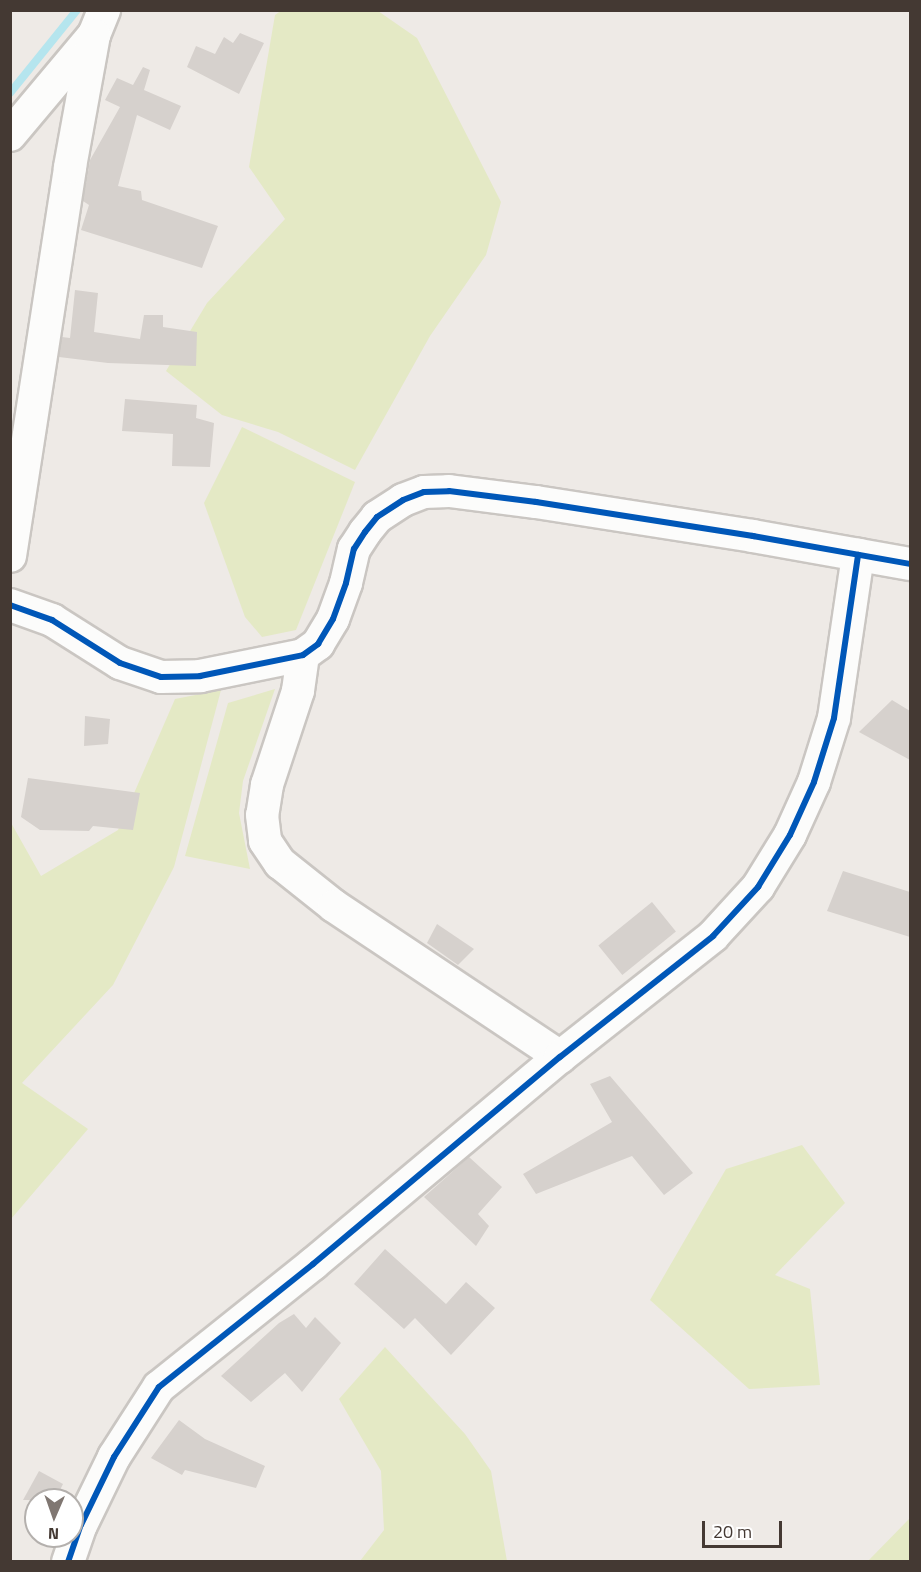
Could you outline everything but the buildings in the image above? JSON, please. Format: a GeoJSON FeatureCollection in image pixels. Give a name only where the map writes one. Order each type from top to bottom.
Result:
{"type":"FeatureCollection","features":[{"type":"Feature","properties":{"kind":"street"},"geometry":{"type":"LineString","coordinates":[[10,135],[99,23]]}},
{"type":"Feature","properties":{"kind":"street"},"geometry":{"type":"LineString","coordinates":[[10,556],[69,167],[99,23]]}},
{"type":"Feature","properties":{"kind":"street"},"geometry":{"type":"LineString","coordinates":[[10,605],[52,620],[120,663],[161,677],[200,676],[303,655],[318,644],[333,618],[346,583],[354,549],[365,532],[377,517],[403,501],[424,492],[449,491],[536,502],[910,564]]}},
{"type":"Feature","properties":{"kind":"street"},"geometry":{"type":"LineString","coordinates":[[68,1562],[81,1525],[114,1456],[159,1387],[313,1264],[560,1057],[713,936],[758,887],[790,835],[814,782],[834,718],[858,555]]}},
{"type":"Feature","properties":{"kind":"street"},"geometry":{"type":"LineString","coordinates":[[303,655],[298,692],[267,785],[262,815],[265,841],[280,862],[334,906],[560,1057]]}},
{"type":"Feature","properties":{"kind":"green space"},"geometry":{"type":"Polygon","coordinates":[[[282,10],[378,11],[417,38],[501,202],[486,255],[430,336],[355,470],[278,432],[222,415],[166,371],[207,303],[285,219],[249,167],[275,15],[282,10]]]}},
{"type":"Feature","properties":{"kind":"green space"},"geometry":{"type":"Polygon","coordinates":[[[242,427],[355,482],[296,630],[262,637],[245,617],[204,503],[242,427]]]}},
{"type":"Feature","properties":{"kind":"green space"},"geometry":{"type":"Polygon","coordinates":[[[275,689],[243,781],[239,813],[250,869],[185,856],[228,703],[275,689]]]}},
{"type":"Feature","properties":{"kind":"green space"},"geometry":{"type":"Polygon","coordinates":[[[221,690],[174,867],[113,985],[22,1083],[88,1129],[11,1219],[10,821],[41,876],[118,830],[175,699],[221,690]]]}},
{"type":"Feature","properties":{"kind":"green space"},"geometry":{"type":"Polygon","coordinates":[[[802,1145],[845,1203],[775,1275],[810,1289],[820,1385],[749,1389],[650,1300],[726,1169],[802,1145]]]}},
{"type":"Feature","properties":{"kind":"green space"},"geometry":{"type":"Polygon","coordinates":[[[385,1347],[465,1434],[491,1471],[507,1561],[360,1561],[384,1530],[381,1471],[339,1399],[385,1347]]]}},
{"type":"Feature","properties":{"kind":"green space"},"geometry":{"type":"Polygon","coordinates":[[[910,1518],[910,1561],[868,1561],[910,1518]]]}},
{"type":"Feature","properties":{"kind":"waterway"},"geometry":{"type":"LineString","coordinates":[[10,93],[77,10]]}},
{"type":"Feature","properties":{"kind":"cycle path"},"geometry":{"type":"LineString","coordinates":[[10,605],[52,620],[120,663],[161,677],[200,676],[303,655],[318,644],[333,619],[346,583],[354,549],[365,532],[377,517],[403,500],[424,492],[449,491],[536,502],[753,536],[910,564]]}},
{"type":"Feature","properties":{"kind":"cycle path"},"geometry":{"type":"LineString","coordinates":[[68,1562],[81,1525],[114,1457],[159,1387],[313,1264],[560,1057],[713,936],[758,887],[790,835],[814,782],[834,718],[858,555]]}}]}
